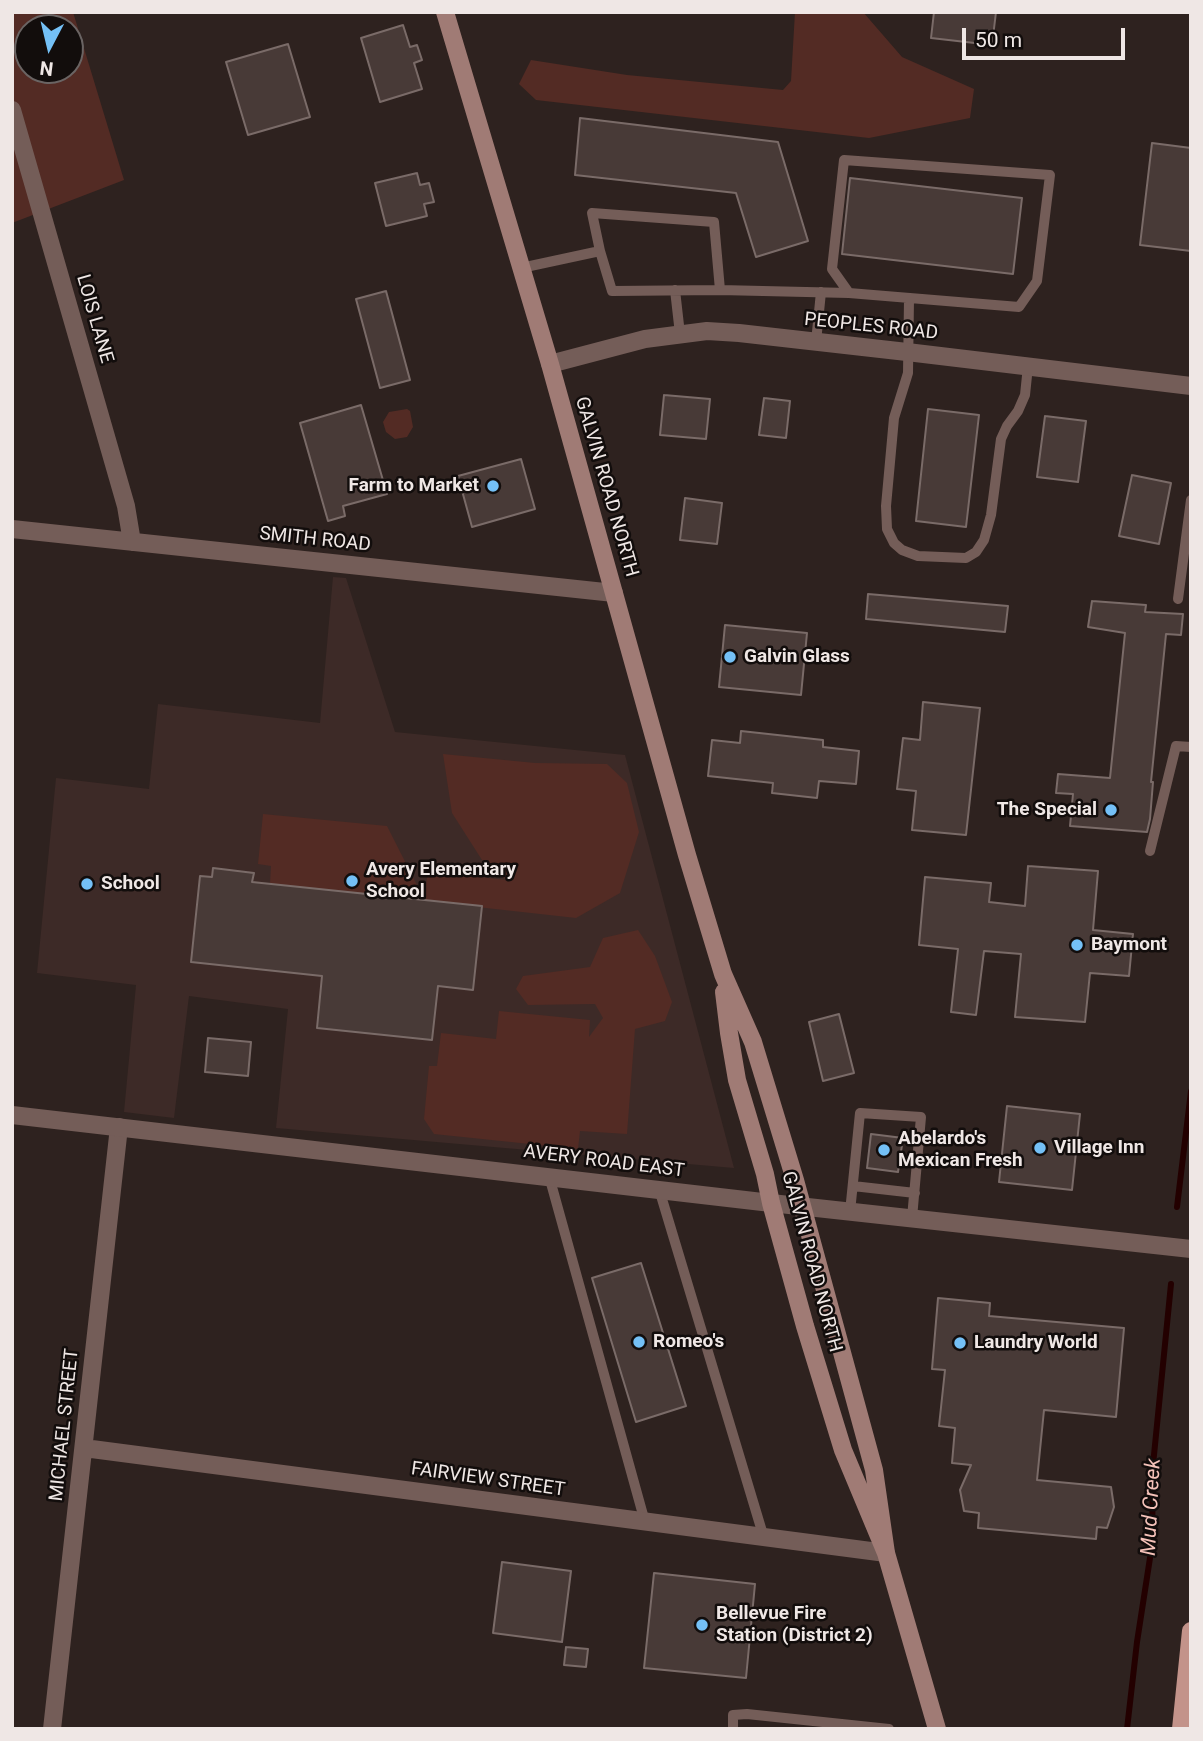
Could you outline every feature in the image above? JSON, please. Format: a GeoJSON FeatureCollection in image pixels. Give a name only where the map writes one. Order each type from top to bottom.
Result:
{"type":"FeatureCollection","features":[{"type":"Feature","properties":{"kind":"main road","name":"GALVIN ROAD NORTH"},"geometry":{"type":"LineString","coordinates":[[445,12],[550,364],[723,974],[753,1042],[802,1207],[874,1469],[886,1553]]}},
{"type":"Feature","properties":{"kind":"main road","name":"GALVIN ROAD NORTH"},"geometry":{"type":"LineString","coordinates":[[723,974],[737,1080],[805,1326],[843,1450],[886,1553],[937,1729]]}},
{"type":"Feature","properties":{"kind":"main road"},"geometry":{"type":"LineString","coordinates":[[1181,1729],[1191,1631]]}},
{"type":"Feature","properties":{"kind":"street","name":"LOIS LANE"},"geometry":{"type":"LineString","coordinates":[[12,110],[122,493],[132,542]]}},
{"type":"Feature","properties":{"kind":"street","name":"PEOPLES ROAD"},"geometry":{"type":"LineString","coordinates":[[550,364],[645,339],[707,331],[1191,386]]}},
{"type":"Feature","properties":{"kind":"street","name":"SMITH ROAD"},"geometry":{"type":"LineString","coordinates":[[12,529],[614,593]]}},
{"type":"Feature","properties":{"kind":"street","name":"AVERY ROAD EAST"},"geometry":{"type":"LineString","coordinates":[[12,1115],[802,1207],[1191,1248]]}},
{"type":"Feature","properties":{"kind":"street","name":"MICHAEL STREET"},"geometry":{"type":"LineString","coordinates":[[52,1729],[119,1127]]}},
{"type":"Feature","properties":{"kind":"street","name":"FAIRVIEW STREET"},"geometry":{"type":"LineString","coordinates":[[84,1448],[886,1553]]}},
{"type":"Feature","properties":{"kind":"lane"},"geometry":{"type":"LineString","coordinates":[[720,290],[714,222],[592,213],[612,291],[849,293],[1019,307],[1037,281],[1050,175],[844,160],[832,269],[849,293]]}},
{"type":"Feature","properties":{"kind":"lane"},"geometry":{"type":"LineString","coordinates":[[521,268],[600,251]]}},
{"type":"Feature","properties":{"kind":"lane"},"geometry":{"type":"LineString","coordinates":[[675,290],[680,334]]}},
{"type":"Feature","properties":{"kind":"lane"},"geometry":{"type":"LineString","coordinates":[[816,342],[821,292]]}},
{"type":"Feature","properties":{"kind":"lane"},"geometry":{"type":"LineString","coordinates":[[909,299],[908,373],[894,418],[886,506],[887,529],[894,543],[902,550],[918,556],[966,558],[976,552],[984,540],[991,515],[1001,439],[1025,395],[1028,366]]}},
{"type":"Feature","properties":{"kind":"lane"},"geometry":{"type":"LineString","coordinates":[[1178,599],[1191,500]]}},
{"type":"Feature","properties":{"kind":"lane"},"geometry":{"type":"LineString","coordinates":[[1150,851],[1176,746],[1191,747]]}},
{"type":"Feature","properties":{"kind":"lane"},"geometry":{"type":"LineString","coordinates":[[850,1212],[860,1113],[921,1117],[912,1218]]}},
{"type":"Feature","properties":{"kind":"lane"},"geometry":{"type":"LineString","coordinates":[[549,1176],[645,1522]]}},
{"type":"Feature","properties":{"kind":"lane"},"geometry":{"type":"LineString","coordinates":[[853,1186],[915,1193]]}},
{"type":"Feature","properties":{"kind":"lane"},"geometry":{"type":"LineString","coordinates":[[659,1189],[764,1538]]}},
{"type":"Feature","properties":{"kind":"lane"},"geometry":{"type":"LineString","coordinates":[[733,1729],[733,1715],[747,1714],[889,1729]]}},
{"type":"Feature","properties":{"kind":"shaded area"},"geometry":{"type":"Polygon","coordinates":[[[12,12],[73,12],[14,14],[14,84],[84,84],[84,48],[124,180],[12,223],[12,12]]]}},
{"type":"Feature","properties":{"kind":"shaded area"},"geometry":{"type":"Polygon","coordinates":[[[795,12],[863,12],[902,57],[974,89],[970,118],[869,138],[536,100],[519,84],[531,60],[627,75],[783,90],[791,81],[795,12]]]}},
{"type":"Feature","properties":{"kind":"shaded area"},"geometry":{"type":"Polygon","coordinates":[[[407,409],[410,411],[413,427],[407,437],[395,439],[386,432],[383,422],[389,412],[407,409]]]}},
{"type":"Feature","properties":{"kind":"shaded area","name":"Avery Elementary School"},"geometry":{"type":"Polygon","coordinates":[[[333,577],[346,578],[395,732],[625,755],[734,1168],[276,1128],[288,1009],[189,996],[174,1118],[124,1112],[136,985],[37,973],[56,778],[149,789],[158,704],[320,723],[333,577]]]}},
{"type":"Feature","properties":{"kind":"shaded area"},"geometry":{"type":"Polygon","coordinates":[[[443,754],[535,763],[607,764],[627,783],[639,832],[620,893],[576,918],[270,884],[271,866],[258,864],[263,814],[387,826],[424,899],[428,871],[506,880],[482,860],[452,813],[443,754]]]}},
{"type":"Feature","properties":{"kind":"shaded area"},"geometry":{"type":"Polygon","coordinates":[[[638,930],[655,956],[672,1002],[665,1021],[635,1029],[627,1134],[580,1131],[578,1149],[434,1134],[424,1119],[429,1066],[437,1066],[441,1033],[496,1039],[499,1011],[590,1020],[589,1037],[603,1018],[595,1004],[528,1005],[516,989],[523,976],[590,967],[603,938],[638,930]]]}},
{"type":"Feature","properties":{"kind":"building"},"geometry":{"type":"Polygon","coordinates":[[[934,12],[996,12],[992,45],[931,38],[934,12]]]}},
{"type":"Feature","properties":{"kind":"building"},"geometry":{"type":"Polygon","coordinates":[[[403,25],[410,47],[417,45],[422,60],[414,63],[422,89],[380,102],[361,38],[403,25]]]}},
{"type":"Feature","properties":{"kind":"building"},"geometry":{"type":"Polygon","coordinates":[[[288,44],[310,117],[248,135],[226,62],[288,44]]]}},
{"type":"Feature","properties":{"kind":"building"},"geometry":{"type":"Polygon","coordinates":[[[580,118],[778,142],[808,241],[756,257],[736,193],[575,175],[580,118]]]}},
{"type":"Feature","properties":{"kind":"building"},"geometry":{"type":"Polygon","coordinates":[[[1152,143],[1191,148],[1191,251],[1140,245],[1152,143]]]}},
{"type":"Feature","properties":{"kind":"building"},"geometry":{"type":"Polygon","coordinates":[[[417,173],[420,185],[429,183],[434,202],[424,204],[427,216],[386,226],[375,183],[417,173]]]}},
{"type":"Feature","properties":{"kind":"building"},"geometry":{"type":"Polygon","coordinates":[[[850,178],[1022,198],[1013,274],[842,254],[850,178]]]}},
{"type":"Feature","properties":{"kind":"building"},"geometry":{"type":"Polygon","coordinates":[[[386,291],[410,380],[380,388],[356,299],[386,291]]]}},
{"type":"Feature","properties":{"kind":"building"},"geometry":{"type":"Polygon","coordinates":[[[664,395],[710,399],[706,439],[660,435],[664,395]]]}},
{"type":"Feature","properties":{"kind":"building"},"geometry":{"type":"Polygon","coordinates":[[[764,398],[790,401],[786,438],[759,435],[764,398]]]}},
{"type":"Feature","properties":{"kind":"building"},"geometry":{"type":"Polygon","coordinates":[[[361,405],[387,494],[343,506],[345,516],[328,521],[300,423],[361,405]]]}},
{"type":"Feature","properties":{"kind":"building"},"geometry":{"type":"Polygon","coordinates":[[[928,409],[979,415],[966,527],[916,521],[928,409]]]}},
{"type":"Feature","properties":{"kind":"building"},"geometry":{"type":"Polygon","coordinates":[[[1045,416],[1086,421],[1078,482],[1037,477],[1045,416]]]}},
{"type":"Feature","properties":{"kind":"building"},"geometry":{"type":"Polygon","coordinates":[[[521,459],[535,509],[472,527],[458,476],[521,459]]]}},
{"type":"Feature","properties":{"kind":"building"},"geometry":{"type":"Polygon","coordinates":[[[1132,475],[1171,483],[1159,544],[1119,536],[1132,475]]]}},
{"type":"Feature","properties":{"kind":"building"},"geometry":{"type":"Polygon","coordinates":[[[685,498],[722,503],[717,544],[680,540],[685,498]]]}},
{"type":"Feature","properties":{"kind":"building"},"geometry":{"type":"Polygon","coordinates":[[[868,594],[1008,606],[1005,632],[866,619],[868,594]]]}},
{"type":"Feature","properties":{"kind":"building"},"geometry":{"type":"Polygon","coordinates":[[[1092,601],[1146,605],[1145,612],[1183,614],[1181,635],[1166,634],[1147,832],[1070,826],[1073,794],[1056,793],[1058,774],[1110,778],[1125,633],[1088,627],[1092,601]]]}},
{"type":"Feature","properties":{"kind":"building"},"geometry":{"type":"Polygon","coordinates":[[[725,625],[807,633],[801,695],[719,687],[725,625]]]}},
{"type":"Feature","properties":{"kind":"building"},"geometry":{"type":"Polygon","coordinates":[[[923,702],[980,708],[966,835],[912,830],[916,791],[897,789],[903,738],[920,740],[923,702]]]}},
{"type":"Feature","properties":{"kind":"building"},"geometry":{"type":"Polygon","coordinates":[[[741,731],[823,740],[823,747],[859,751],[856,784],[819,781],[817,798],[772,793],[773,783],[708,776],[712,740],[740,743],[741,731]]]}},
{"type":"Feature","properties":{"kind":"building","name":"Baymont"},"geometry":{"type":"Polygon","coordinates":[[[1028,866],[1098,871],[1093,930],[1133,934],[1129,976],[1090,973],[1085,1022],[1015,1017],[1021,954],[984,951],[976,1015],[951,1012],[958,949],[919,945],[925,877],[991,883],[989,902],[1025,906],[1028,866]]]}},
{"type":"Feature","properties":{"kind":"building"},"geometry":{"type":"Polygon","coordinates":[[[213,868],[254,873],[252,882],[482,906],[473,990],[438,986],[432,1040],[317,1028],[322,976],[191,962],[200,876],[212,877],[213,868]]]}},
{"type":"Feature","properties":{"kind":"building"},"geometry":{"type":"Polygon","coordinates":[[[839,1014],[854,1073],[823,1081],[809,1022],[839,1014]]]}},
{"type":"Feature","properties":{"kind":"building"},"geometry":{"type":"Polygon","coordinates":[[[208,1038],[251,1042],[248,1076],[205,1072],[208,1038]]]}},
{"type":"Feature","properties":{"kind":"building","name":"Village Inn"},"geometry":{"type":"Polygon","coordinates":[[[1007,1106],[1080,1114],[1072,1190],[999,1182],[1007,1106]]]}},
{"type":"Feature","properties":{"kind":"building"},"geometry":{"type":"Polygon","coordinates":[[[871,1134],[903,1138],[898,1172],[867,1168],[871,1134]]]}},
{"type":"Feature","properties":{"kind":"building","name":"Romeo's"},"geometry":{"type":"Polygon","coordinates":[[[641,1263],[686,1406],[636,1422],[592,1278],[641,1263]]]}},
{"type":"Feature","properties":{"kind":"building"},"geometry":{"type":"Polygon","coordinates":[[[938,1298],[990,1303],[989,1316],[1124,1328],[1116,1417],[1044,1410],[1037,1480],[1111,1487],[1114,1507],[1107,1528],[1097,1527],[1096,1539],[978,1528],[979,1513],[964,1511],[960,1490],[971,1465],[952,1463],[955,1428],[939,1426],[945,1370],[932,1369],[938,1298]]]}},
{"type":"Feature","properties":{"kind":"building"},"geometry":{"type":"Polygon","coordinates":[[[502,1562],[571,1571],[562,1642],[493,1633],[502,1562]]]}},
{"type":"Feature","properties":{"kind":"building"},"geometry":{"type":"Polygon","coordinates":[[[654,1573],[755,1584],[746,1678],[644,1668],[654,1573]]]}},
{"type":"Feature","properties":{"kind":"building"},"geometry":{"type":"Polygon","coordinates":[[[566,1647],[588,1649],[586,1667],[564,1665],[566,1647]]]}},
{"type":"Feature","properties":{"kind":"waterway","name":"Mud Creek"},"geometry":{"type":"LineString","coordinates":[[1177,1207],[1191,1091]]}},
{"type":"Feature","properties":{"kind":"waterway","name":"Mud Creek"},"geometry":{"type":"LineString","coordinates":[[1127,1729],[1152,1545],[1153,1465],[1171,1284]]}},
{"type":"Feature","properties":{"kind":"place","name":"Farm to Market"},"geometry":{"type":"Point","coordinates":[493,486]}},
{"type":"Feature","properties":{"kind":"place","name":"Galvin Glass"},"geometry":{"type":"Point","coordinates":[730,657]}},
{"type":"Feature","properties":{"kind":"place","name":"The Special"},"geometry":{"type":"Point","coordinates":[1111,810]}},
{"type":"Feature","properties":{"kind":"place","name":"Avery Elementary School"},"geometry":{"type":"Point","coordinates":[352,881]}},
{"type":"Feature","properties":{"kind":"place","name":"School"},"geometry":{"type":"Point","coordinates":[87,884]}},
{"type":"Feature","properties":{"kind":"place","name":"Baymont"},"geometry":{"type":"Point","coordinates":[1077,945]}},
{"type":"Feature","properties":{"kind":"place","name":"Village Inn"},"geometry":{"type":"Point","coordinates":[1040,1148]}},
{"type":"Feature","properties":{"kind":"place","name":"Abelardo's Mexican Fresh"},"geometry":{"type":"Point","coordinates":[884,1150]}},
{"type":"Feature","properties":{"kind":"place","name":"Romeo's"},"geometry":{"type":"Point","coordinates":[639,1342]}},
{"type":"Feature","properties":{"kind":"place","name":"Laundry World"},"geometry":{"type":"Point","coordinates":[960,1343]}},
{"type":"Feature","properties":{"kind":"place","name":"Bellevue Fire Station (District 2)"},"geometry":{"type":"Point","coordinates":[702,1625]}}]}
